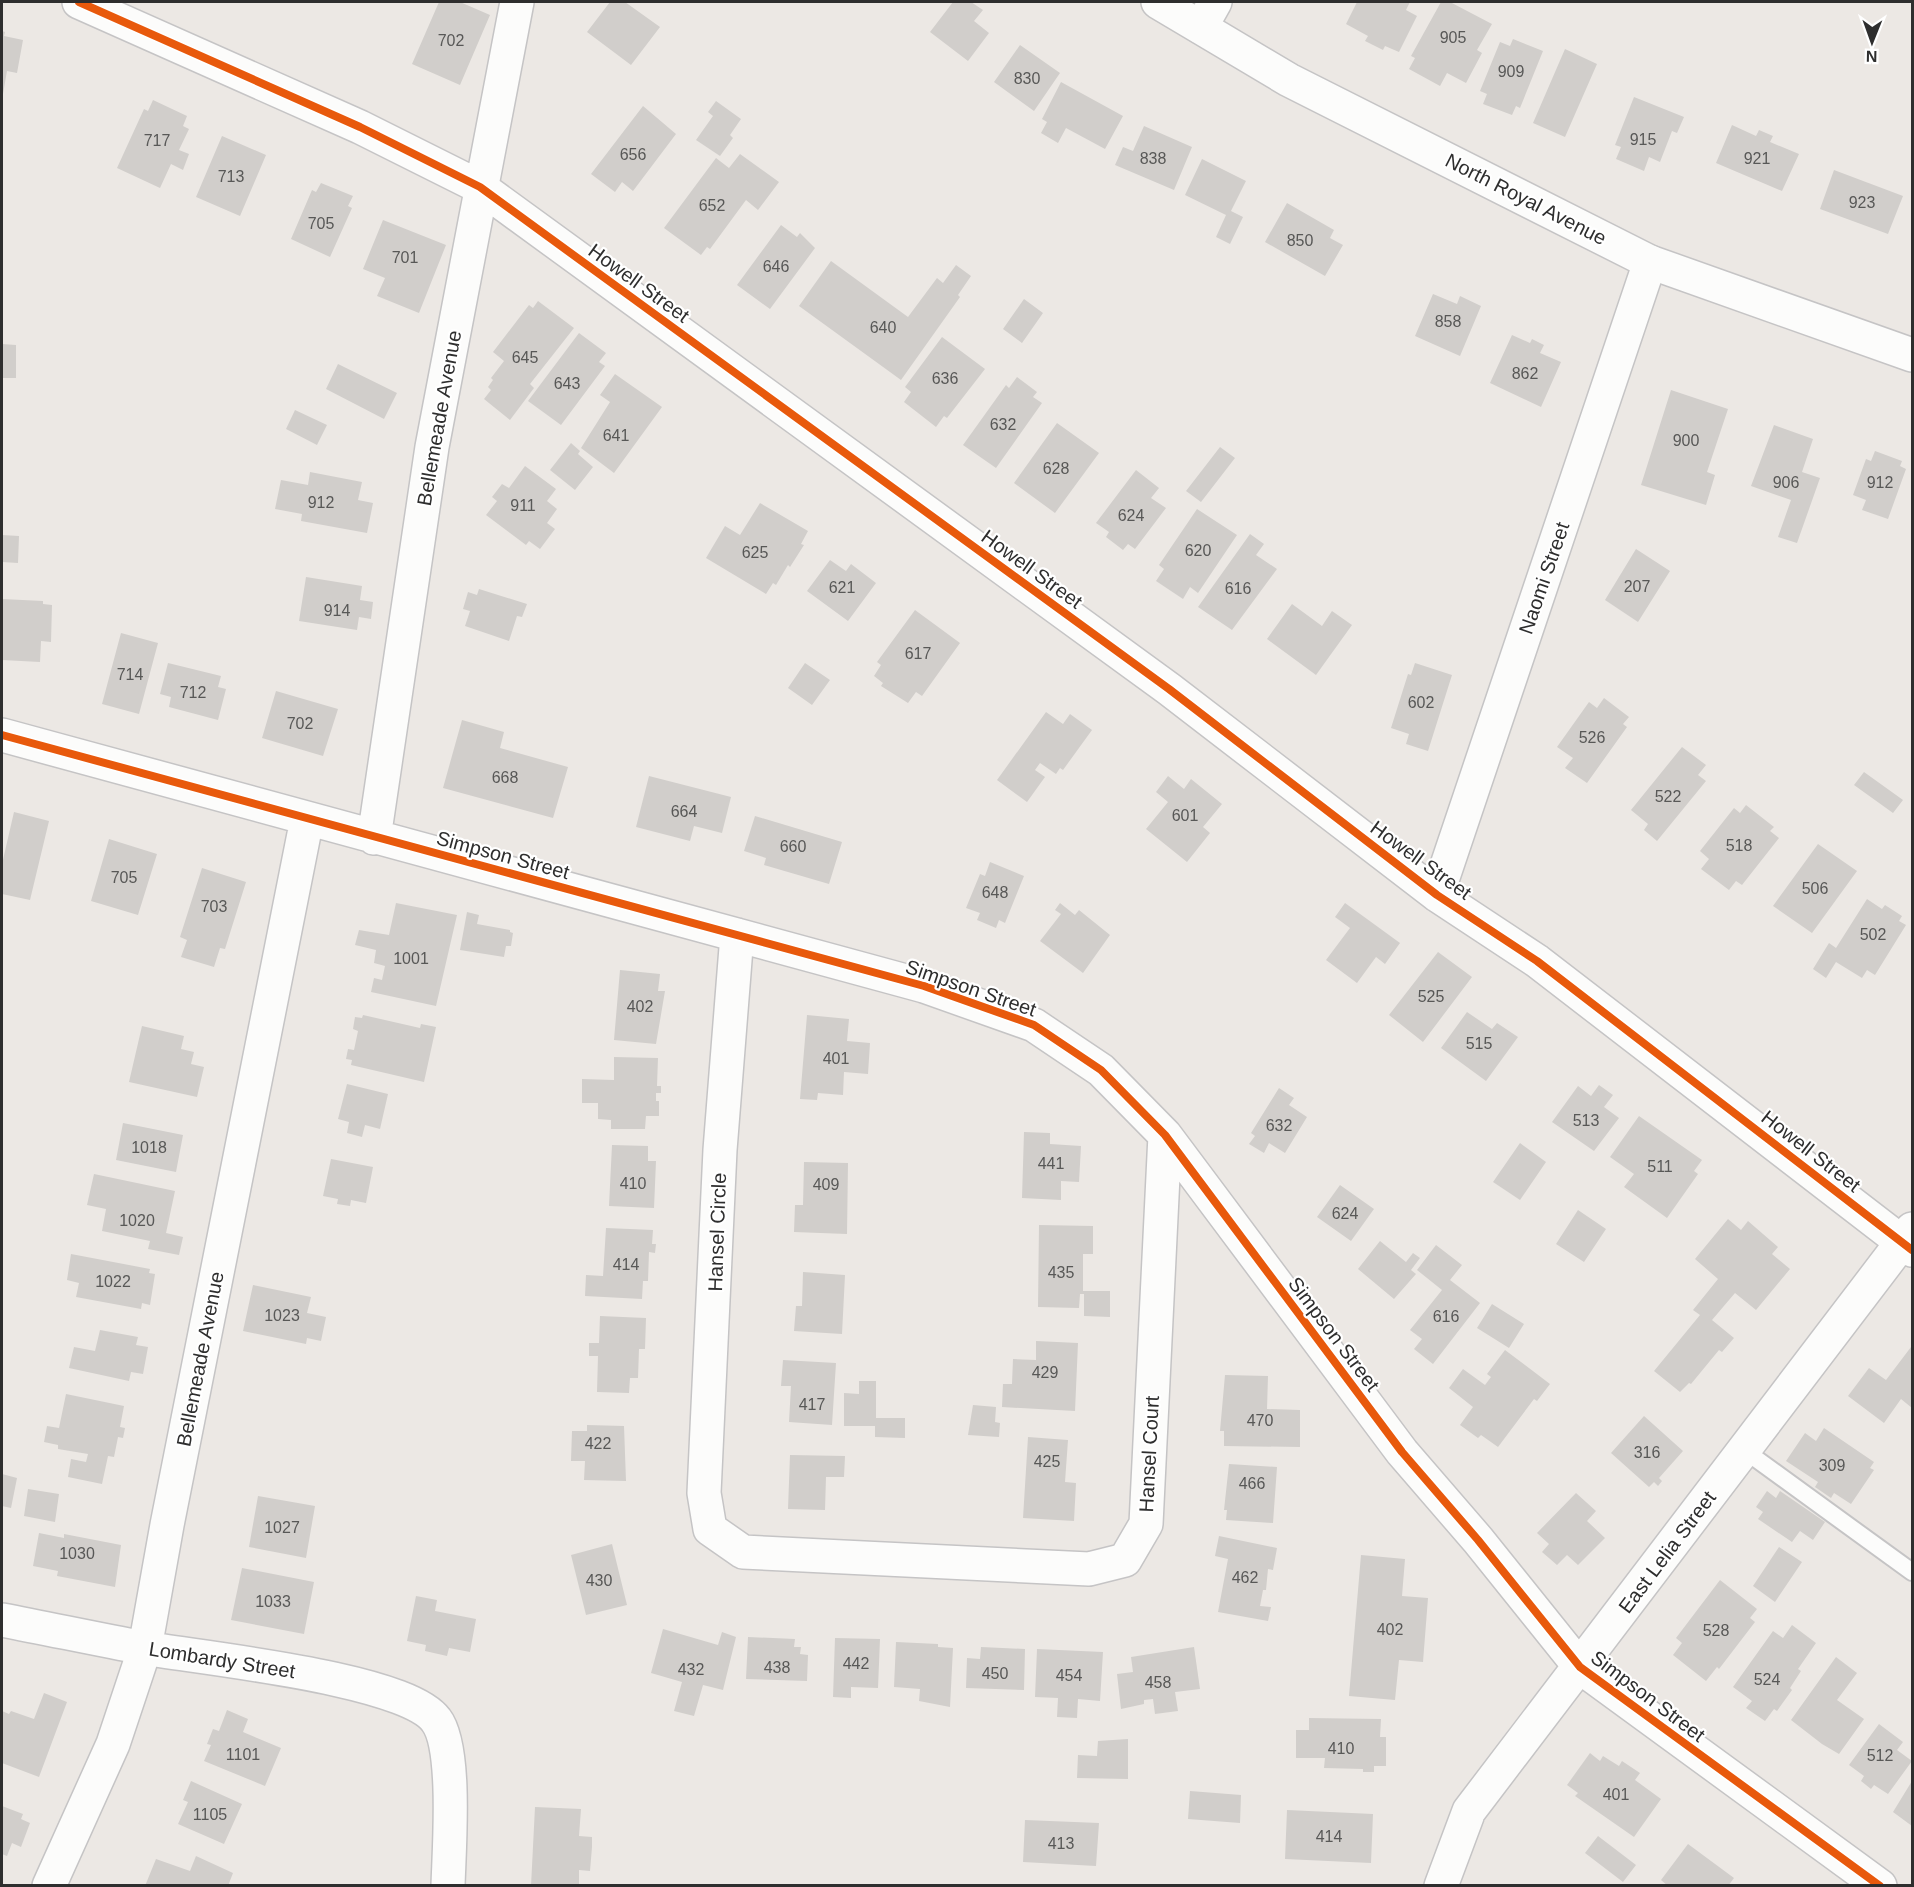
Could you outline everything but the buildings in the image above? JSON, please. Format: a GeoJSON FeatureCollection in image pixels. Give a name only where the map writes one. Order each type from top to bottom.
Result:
{"type":"FeatureCollection","features":[{"type":"Feature","properties":{"kind":"street","name":"Howell Street"},"geometry":{"type":"LineString","coordinates":[[79,2],[360,127],[480,188],[1159,682],[1437,895],[1537,961],[1909,1240]]}},
{"type":"Feature","properties":{"kind":"street","name":"Bellemeade Avenue"},"geometry":{"type":"LineString","coordinates":[[374,838],[432,447],[517,2]]}},
{"type":"Feature","properties":{"kind":"street","name":"North Royal Avenue"},"geometry":{"type":"LineString","coordinates":[[1158,2],[1208,14],[1289,80],[1650,262],[1912,355]]}},
{"type":"Feature","properties":{"kind":"street","name":"Naomi Street"},"geometry":{"type":"LineString","coordinates":[[1437,895],[1650,262]]}},
{"type":"Feature","properties":{"kind":"street","name":"Simpson Street"},"geometry":{"type":"LineString","coordinates":[[2,735],[924,986],[1034,1025],[1101,1070],[1165,1135],[1402,1452],[1478,1540],[1580,1667],[1880,1886]]}},
{"type":"Feature","properties":{"kind":"street","name":"Bellemeade Avenue"},"geometry":{"type":"LineString","coordinates":[[49,1886],[113,1744],[145,1648],[169,1514],[307,819]]}},
{"type":"Feature","properties":{"kind":"street","name":"Hansel Circle"},"geometry":{"type":"LineString","coordinates":[[710,1529],[704,1493],[720,1150],[737,935]]}},
{"type":"Feature","properties":{"kind":"street","name":"Hansel Court"},"geometry":{"type":"LineString","coordinates":[[710,1529],[743,1552],[783,1555],[1089,1569],[1125,1560],[1146,1524],[1157,1253],[1165,1135]]}},
{"type":"Feature","properties":{"kind":"street","name":"East Lelia Street"},"geometry":{"type":"LineString","coordinates":[[1441,1886],[1468,1811],[1744,1450],[1909,1240]]}},
{"type":"Feature","properties":{"kind":"street","name":"Lombardy Street"},"geometry":{"type":"LineString","coordinates":[[2,1620],[145,1648],[252,1664],[365,1686],[402,1697],[436,1720],[449,1757],[448,1886]]}},
{"type":"Feature","properties":{"kind":"lane"},"geometry":{"type":"LineString","coordinates":[[1744,1450],[1912,1572]]}},
{"type":"Feature","properties":{"kind":"cycle path"},"geometry":{"type":"LineString","coordinates":[[79,2],[360,127],[480,187],[1169,689],[1437,895],[1537,961],[1912,1250]]}},
{"type":"Feature","properties":{"kind":"cycle path"},"geometry":{"type":"LineString","coordinates":[[2,735],[924,986],[1034,1025],[1101,1070],[1165,1135],[1402,1452],[1478,1540],[1580,1667],[1880,1886]]}}]}
